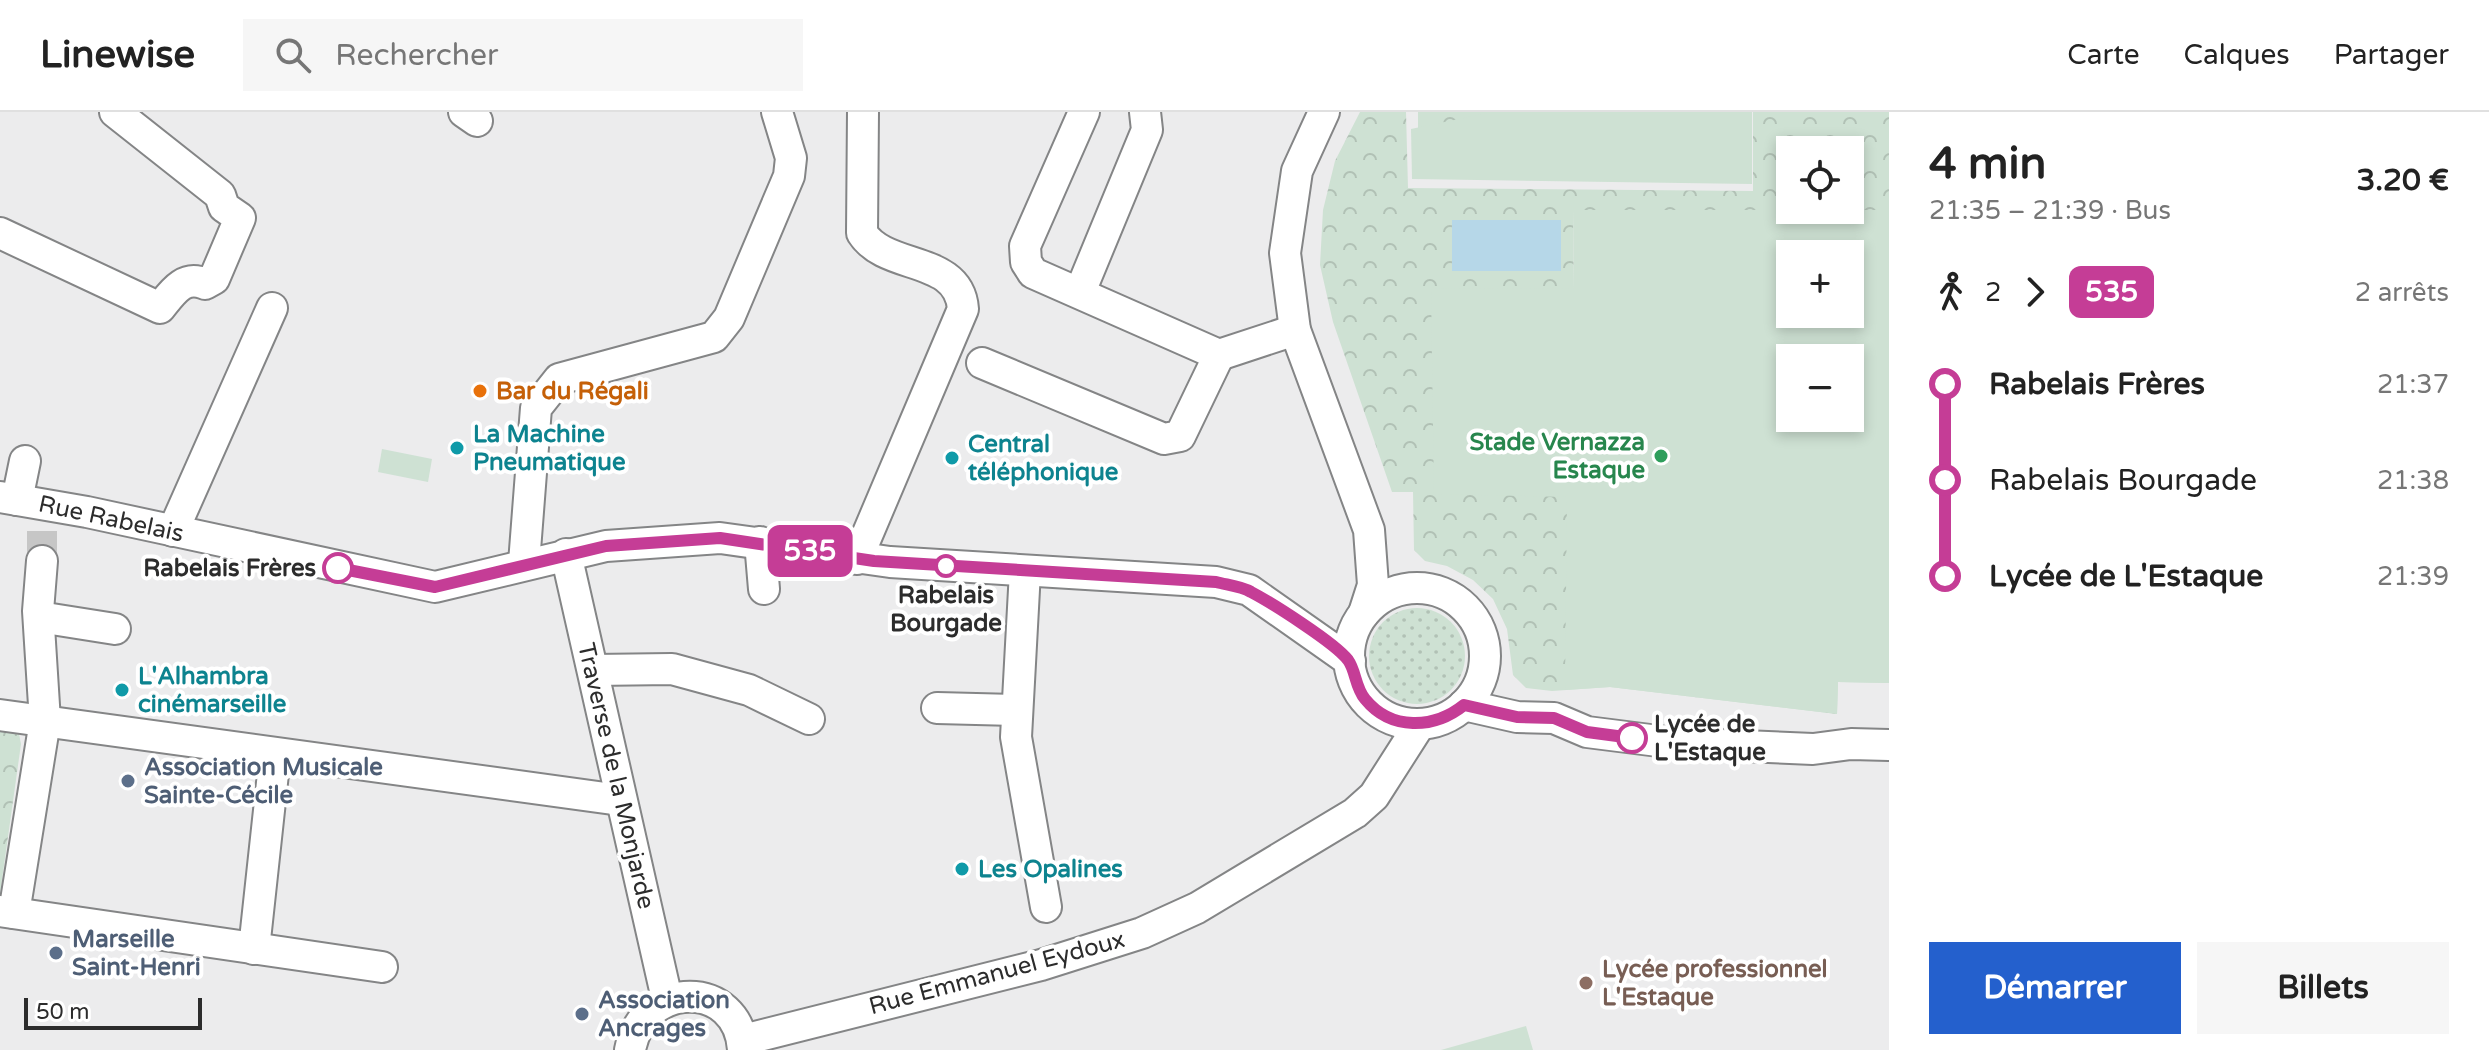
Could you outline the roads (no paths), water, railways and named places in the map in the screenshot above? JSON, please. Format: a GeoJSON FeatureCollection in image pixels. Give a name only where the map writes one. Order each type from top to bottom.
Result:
{"type":"FeatureCollection","features":[{"type":"Feature","properties":{"kind":"street"},"geometry":{"type":"LineString","coordinates":[[0,233],[160,308],[186,281],[196,280],[205,284],[214,279],[240,218],[224,207],[220,195],[115,112]]}},
{"type":"Feature","properties":{"kind":"street"},"geometry":{"type":"LineString","coordinates":[[524,563],[536,408],[559,379],[694,345],[714,337],[729,318],[789,176],[791,158],[777,112]]}},
{"type":"Feature","properties":{"kind":"street"},"geometry":{"type":"LineString","coordinates":[[857,559],[963,309],[962,294],[954,282],[921,264],[870,245],[862,233],[863,112]]}},
{"type":"Feature","properties":{"kind":"street"},"geometry":{"type":"LineString","coordinates":[[1084,112],[1025,246],[1026,262],[1033,273],[1219,355],[1295,330]]}},
{"type":"Feature","properties":{"kind":"street"},"geometry":{"type":"LineString","coordinates":[[1080,292],[1147,130],[1145,112]]}},
{"type":"Feature","properties":{"kind":"street"},"geometry":{"type":"LineString","coordinates":[[1324,112],[1297,171],[1285,253],[1295,330],[1369,530],[1373,585],[1351,641],[1350,661],[1354,681],[1365,699],[1380,713],[1399,721],[1420,724],[1444,719],[1464,705],[1483,673],[1484,640],[1474,619],[1458,601],[1428,588],[1390,558],[1369,530]]}},
{"type":"Feature","properties":{"kind":"street"},"geometry":{"type":"LineString","coordinates":[[173,531],[272,308]]}},
{"type":"Feature","properties":{"kind":"street"},"geometry":{"type":"LineString","coordinates":[[982,363],[1164,439],[1180,436],[1219,355]]}},
{"type":"Feature","properties":{"kind":"street"},"geometry":{"type":"LineString","coordinates":[[25,461],[25,505]]}},
{"type":"Feature","properties":{"kind":"street","name":"Rue Rabelais"},"geometry":{"type":"LineString","coordinates":[[25,505],[173,531],[435,587],[524,563],[606,546],[705,539],[760,542],[857,559],[1216,582],[1249,590],[1350,661]]}},
{"type":"Feature","properties":{"kind":"street"},"geometry":{"type":"LineString","coordinates":[[760,542],[764,589]]}},
{"type":"Feature","properties":{"kind":"street","name":"Traverse de la Monjarde"},"geometry":{"type":"LineString","coordinates":[[566,554],[667,999]]}},
{"type":"Feature","properties":{"kind":"street"},"geometry":{"type":"LineString","coordinates":[[42,561],[39,617],[45,721],[7,912],[382,967]]}},
{"type":"Feature","properties":{"kind":"street"},"geometry":{"type":"LineString","coordinates":[[1025,571],[1015,710],[1016,737],[1046,907]]}},
{"type":"Feature","properties":{"kind":"street"},"geometry":{"type":"LineString","coordinates":[[1301,626],[1362,618],[1386,595],[1400,590],[1428,588]]}},
{"type":"Feature","properties":{"kind":"street"},"geometry":{"type":"LineString","coordinates":[[39,617],[115,629]]}},
{"type":"Feature","properties":{"kind":"street"},"geometry":{"type":"LineString","coordinates":[[593,670],[672,669],[749,690],[809,719]]}},
{"type":"Feature","properties":{"kind":"street"},"geometry":{"type":"LineString","coordinates":[[1483,673],[1513,700],[1587,732],[1674,743],[1813,749],[1851,744],[1889,745]]}},
{"type":"Feature","properties":{"kind":"street"},"geometry":{"type":"LineString","coordinates":[[1464,705],[1517,717],[1554,718]]}},
{"type":"Feature","properties":{"kind":"street"},"geometry":{"type":"LineString","coordinates":[[937,708],[1015,710]]}},
{"type":"Feature","properties":{"kind":"street"},"geometry":{"type":"LineString","coordinates":[[1380,713],[1390,767]]}},
{"type":"Feature","properties":{"kind":"street"},"geometry":{"type":"LineString","coordinates":[[0,715],[620,800]]}},
{"type":"Feature","properties":{"kind":"street","name":"Rue Emmanuel Eydoux"},"geometry":{"type":"LineString","coordinates":[[743,1045],[1041,965],[1142,933],[1197,908],[1340,824],[1374,796],[1420,724]]}},
{"type":"Feature","properties":{"kind":"street"},"geometry":{"type":"LineString","coordinates":[[254,949],[275,755]]}},
{"type":"Feature","properties":{"kind":"street"},"geometry":{"type":"LineString","coordinates":[[630,1050],[641,1019],[667,999],[687,995],[705,999],[722,1008],[735,1022],[743,1045]]}},
{"type":"Feature","properties":{"kind":"water"},"geometry":{"type":"Polygon","coordinates":[[[1452,220],[1561,220],[1561,271],[1452,271],[1452,220]]]}},
{"type":"Feature","properties":{"kind":"tunnel"},"geometry":{"type":"LineString","coordinates":[[42,519],[42,561]]}},
{"type":"Feature","properties":{"kind":"place","name":"Bar du Régali"},"geometry":{"type":"Point","coordinates":[480,391]}},
{"type":"Feature","properties":{"kind":"place","name":"La Machine Pneumatique"},"geometry":{"type":"Point","coordinates":[457,448]}},
{"type":"Feature","properties":{"kind":"place","name":"Stade Vernazza Estaque"},"geometry":{"type":"Point","coordinates":[1661,456]}},
{"type":"Feature","properties":{"kind":"place","name":"Central téléphonique"},"geometry":{"type":"Point","coordinates":[952,458]}},
{"type":"Feature","properties":{"kind":"place","name":"Rabelais Bourgade"},"geometry":{"type":"Point","coordinates":[946,566]}},
{"type":"Feature","properties":{"kind":"place","name":"Rabelais Frères"},"geometry":{"type":"Point","coordinates":[338,568]}},
{"type":"Feature","properties":{"kind":"place","name":"L'Alhambra cinémarseille"},"geometry":{"type":"Point","coordinates":[122,690]}},
{"type":"Feature","properties":{"kind":"place","name":"Lycée de L'Estaque"},"geometry":{"type":"Point","coordinates":[1632,738]}},
{"type":"Feature","properties":{"kind":"place","name":"Association Musicale Sainte-Cécile"},"geometry":{"type":"Point","coordinates":[128,781]}},
{"type":"Feature","properties":{"kind":"place","name":"Les Opalines"},"geometry":{"type":"Point","coordinates":[962,869]}},
{"type":"Feature","properties":{"kind":"place","name":"Marseille Saint-Henri"},"geometry":{"type":"Point","coordinates":[56,953]}},
{"type":"Feature","properties":{"kind":"place","name":"Lycée professionnel L'Estaque"},"geometry":{"type":"Point","coordinates":[1586,983]}},
{"type":"Feature","properties":{"kind":"place","name":"Association Ancrages"},"geometry":{"type":"Point","coordinates":[582,1014]}}]}
